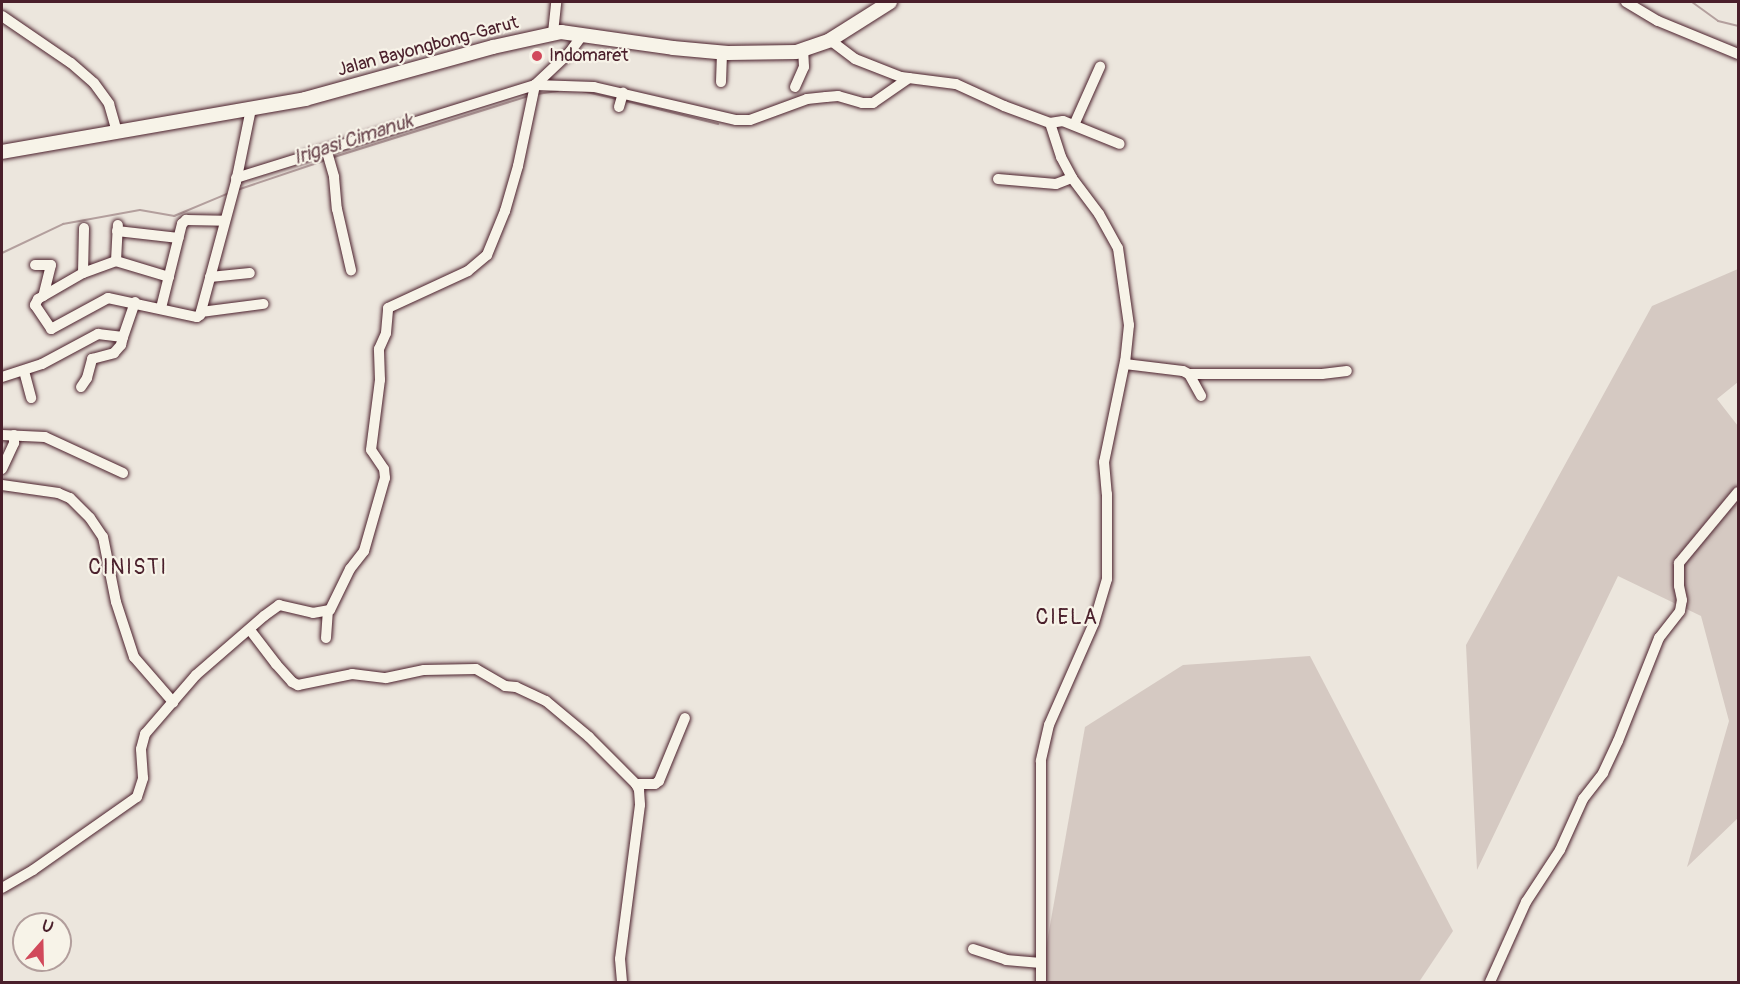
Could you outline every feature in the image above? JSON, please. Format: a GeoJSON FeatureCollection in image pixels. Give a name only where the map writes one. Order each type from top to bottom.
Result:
{"type":"FeatureCollection","features":[{"type":"Feature","properties":{"kind":"main road","name":"Jalan Bayongbong-Garut"},"geometry":{"type":"LineString","coordinates":[[2,152],[305,99],[567,31],[674,48],[722,52],[783,53],[803,50],[830,40],[890,2]]}},
{"type":"Feature","properties":{"kind":"street"},"geometry":{"type":"LineString","coordinates":[[553,33],[556,2]]}},
{"type":"Feature","properties":{"kind":"street"},"geometry":{"type":"LineString","coordinates":[[1626,2],[1658,21],[1738,54]]}},
{"type":"Feature","properties":{"kind":"street"},"geometry":{"type":"LineString","coordinates":[[2,16],[71,63],[94,83],[109,104],[117,132]]}},
{"type":"Feature","properties":{"kind":"street"},"geometry":{"type":"LineString","coordinates":[[326,638],[328,611],[350,569],[364,551],[385,478],[384,469],[371,450],[380,380],[380,349],[386,333],[388,308],[468,271],[487,255],[505,211],[524,144],[534,89],[570,52],[583,34]]}},
{"type":"Feature","properties":{"kind":"street"},"geometry":{"type":"LineString","coordinates":[[830,40],[855,59],[905,78],[956,84],[1004,106],[1050,123],[1059,121],[1074,125],[1120,144]]}},
{"type":"Feature","properties":{"kind":"street"},"geometry":{"type":"LineString","coordinates":[[795,87],[804,67],[803,50]]}},
{"type":"Feature","properties":{"kind":"street"},"geometry":{"type":"LineString","coordinates":[[721,82],[722,52]]}},
{"type":"Feature","properties":{"kind":"street"},"geometry":{"type":"LineString","coordinates":[[1074,125],[1100,67]]}},
{"type":"Feature","properties":{"kind":"street"},"geometry":{"type":"LineString","coordinates":[[236,180],[328,155],[534,89],[594,87],[621,100],[736,120],[750,120],[807,99],[838,96],[862,103],[873,103],[905,78]]}},
{"type":"Feature","properties":{"kind":"street"},"geometry":{"type":"LineString","coordinates":[[168,277],[116,261],[83,273],[43,296],[35,305],[51,329],[105,298],[197,317],[201,312],[236,180],[251,109]]}},
{"type":"Feature","properties":{"kind":"street"},"geometry":{"type":"LineString","coordinates":[[1041,982],[1041,760],[1049,724],[1094,623],[1104,592],[1107,494],[1104,462],[1125,364],[1127,302],[1118,248],[1099,214],[1072,178],[1060,157],[1050,123]]}},
{"type":"Feature","properties":{"kind":"street"},"geometry":{"type":"LineString","coordinates":[[328,155],[351,270]]}},
{"type":"Feature","properties":{"kind":"street"},"geometry":{"type":"LineString","coordinates":[[998,179],[1056,184],[1072,178]]}},
{"type":"Feature","properties":{"kind":"street"},"geometry":{"type":"LineString","coordinates":[[161,308],[179,238],[186,220],[225,221]]}},
{"type":"Feature","properties":{"kind":"street"},"geometry":{"type":"LineString","coordinates":[[83,273],[84,228]]}},
{"type":"Feature","properties":{"kind":"street"},"geometry":{"type":"LineString","coordinates":[[116,261],[117,228],[179,238]]}},
{"type":"Feature","properties":{"kind":"street"},"geometry":{"type":"LineString","coordinates":[[35,265],[51,265],[43,296]]}},
{"type":"Feature","properties":{"kind":"street"},"geometry":{"type":"LineString","coordinates":[[210,277],[250,273]]}},
{"type":"Feature","properties":{"kind":"street"},"geometry":{"type":"LineString","coordinates":[[81,387],[87,378],[92,360],[114,353],[121,345],[135,303]]}},
{"type":"Feature","properties":{"kind":"street"},"geometry":{"type":"LineString","coordinates":[[201,312],[263,304]]}},
{"type":"Feature","properties":{"kind":"street"},"geometry":{"type":"LineString","coordinates":[[2,377],[42,364],[98,334],[123,337]]}},
{"type":"Feature","properties":{"kind":"street"},"geometry":{"type":"LineString","coordinates":[[1125,364],[1175,369],[1189,374],[1322,374],[1347,371]]}},
{"type":"Feature","properties":{"kind":"street"},"geometry":{"type":"LineString","coordinates":[[24,371],[31,398]]}},
{"type":"Feature","properties":{"kind":"street"},"geometry":{"type":"LineString","coordinates":[[1189,374],[1201,396]]}},
{"type":"Feature","properties":{"kind":"street"},"geometry":{"type":"LineString","coordinates":[[2,435],[45,436],[123,473]]}},
{"type":"Feature","properties":{"kind":"street"},"geometry":{"type":"LineString","coordinates":[[2,469],[14,444],[14,435]]}},
{"type":"Feature","properties":{"kind":"street"},"geometry":{"type":"LineString","coordinates":[[2,485],[58,493],[70,498],[90,518],[103,537],[116,602],[134,657],[173,702]]}},
{"type":"Feature","properties":{"kind":"street"},"geometry":{"type":"LineString","coordinates":[[1490,982],[1526,902],[1560,850],[1583,799],[1603,773],[1659,638],[1680,611],[1682,600],[1678,586],[1679,563],[1738,492]]}},
{"type":"Feature","properties":{"kind":"street"},"geometry":{"type":"LineString","coordinates":[[2,888],[33,870],[137,797],[142,778],[141,749],[145,734],[196,675],[279,605],[313,613],[328,611]]}},
{"type":"Feature","properties":{"kind":"street"},"geometry":{"type":"LineString","coordinates":[[250,630],[276,664],[292,682],[298,685],[352,674],[386,678],[454,668],[482,671],[505,686],[516,687],[546,701],[589,737],[636,784],[640,805],[620,959],[622,982]]}},
{"type":"Feature","properties":{"kind":"street"},"geometry":{"type":"LineString","coordinates":[[636,784],[656,784],[659,781],[685,718]]}},
{"type":"Feature","properties":{"kind":"street"},"geometry":{"type":"LineString","coordinates":[[973,949],[1006,960],[1041,963]]}},
{"type":"Feature","properties":{"kind":"shaded area"},"geometry":{"type":"Polygon","coordinates":[[[1738,269],[1738,382],[1717,399],[1738,426],[1738,818],[1687,867],[1729,721],[1701,616],[1618,576],[1477,870],[1466,645],[1652,306],[1738,269]]]}},
{"type":"Feature","properties":{"kind":"shaded area"},"geometry":{"type":"Polygon","coordinates":[[[1310,656],[1453,931],[1419,982],[1045,982],[1046,948],[1085,727],[1183,665],[1310,656]]]}},
{"type":"Feature","properties":{"kind":"waterway"},"geometry":{"type":"LineString","coordinates":[[1692,2],[1718,21],[1738,26]]}},
{"type":"Feature","properties":{"kind":"waterway","name":"Irigasi Cimanuk"},"geometry":{"type":"LineString","coordinates":[[537,94],[558,91]]}},
{"type":"Feature","properties":{"kind":"waterway","name":"Irigasi Cimanuk"},"geometry":{"type":"LineString","coordinates":[[582,91],[617,99]]}},
{"type":"Feature","properties":{"kind":"waterway","name":"Irigasi Cimanuk"},"geometry":{"type":"LineString","coordinates":[[331,158],[529,96]]}},
{"type":"Feature","properties":{"kind":"waterway","name":"Irigasi Cimanuk"},"geometry":{"type":"LineString","coordinates":[[626,101],[718,124]]}},
{"type":"Feature","properties":{"kind":"waterway","name":"Irigasi Cimanuk"},"geometry":{"type":"LineString","coordinates":[[237,190],[326,160]]}},
{"type":"Feature","properties":{"kind":"waterway","name":"Irigasi Cimanuk"},"geometry":{"type":"LineString","coordinates":[[2,253],[63,224],[140,210],[174,216],[229,193]]}},
{"type":"Feature","properties":{"kind":"place","name":"Indomaret"},"geometry":{"type":"Point","coordinates":[537,56]}},
{"type":"Feature","properties":{"kind":"district","name":"CINISTI"},"geometry":{"type":"Point","coordinates":[128,568]}},
{"type":"Feature","properties":{"kind":"district","name":"CIELA"},"geometry":{"type":"Point","coordinates":[1067,618]}}]}
